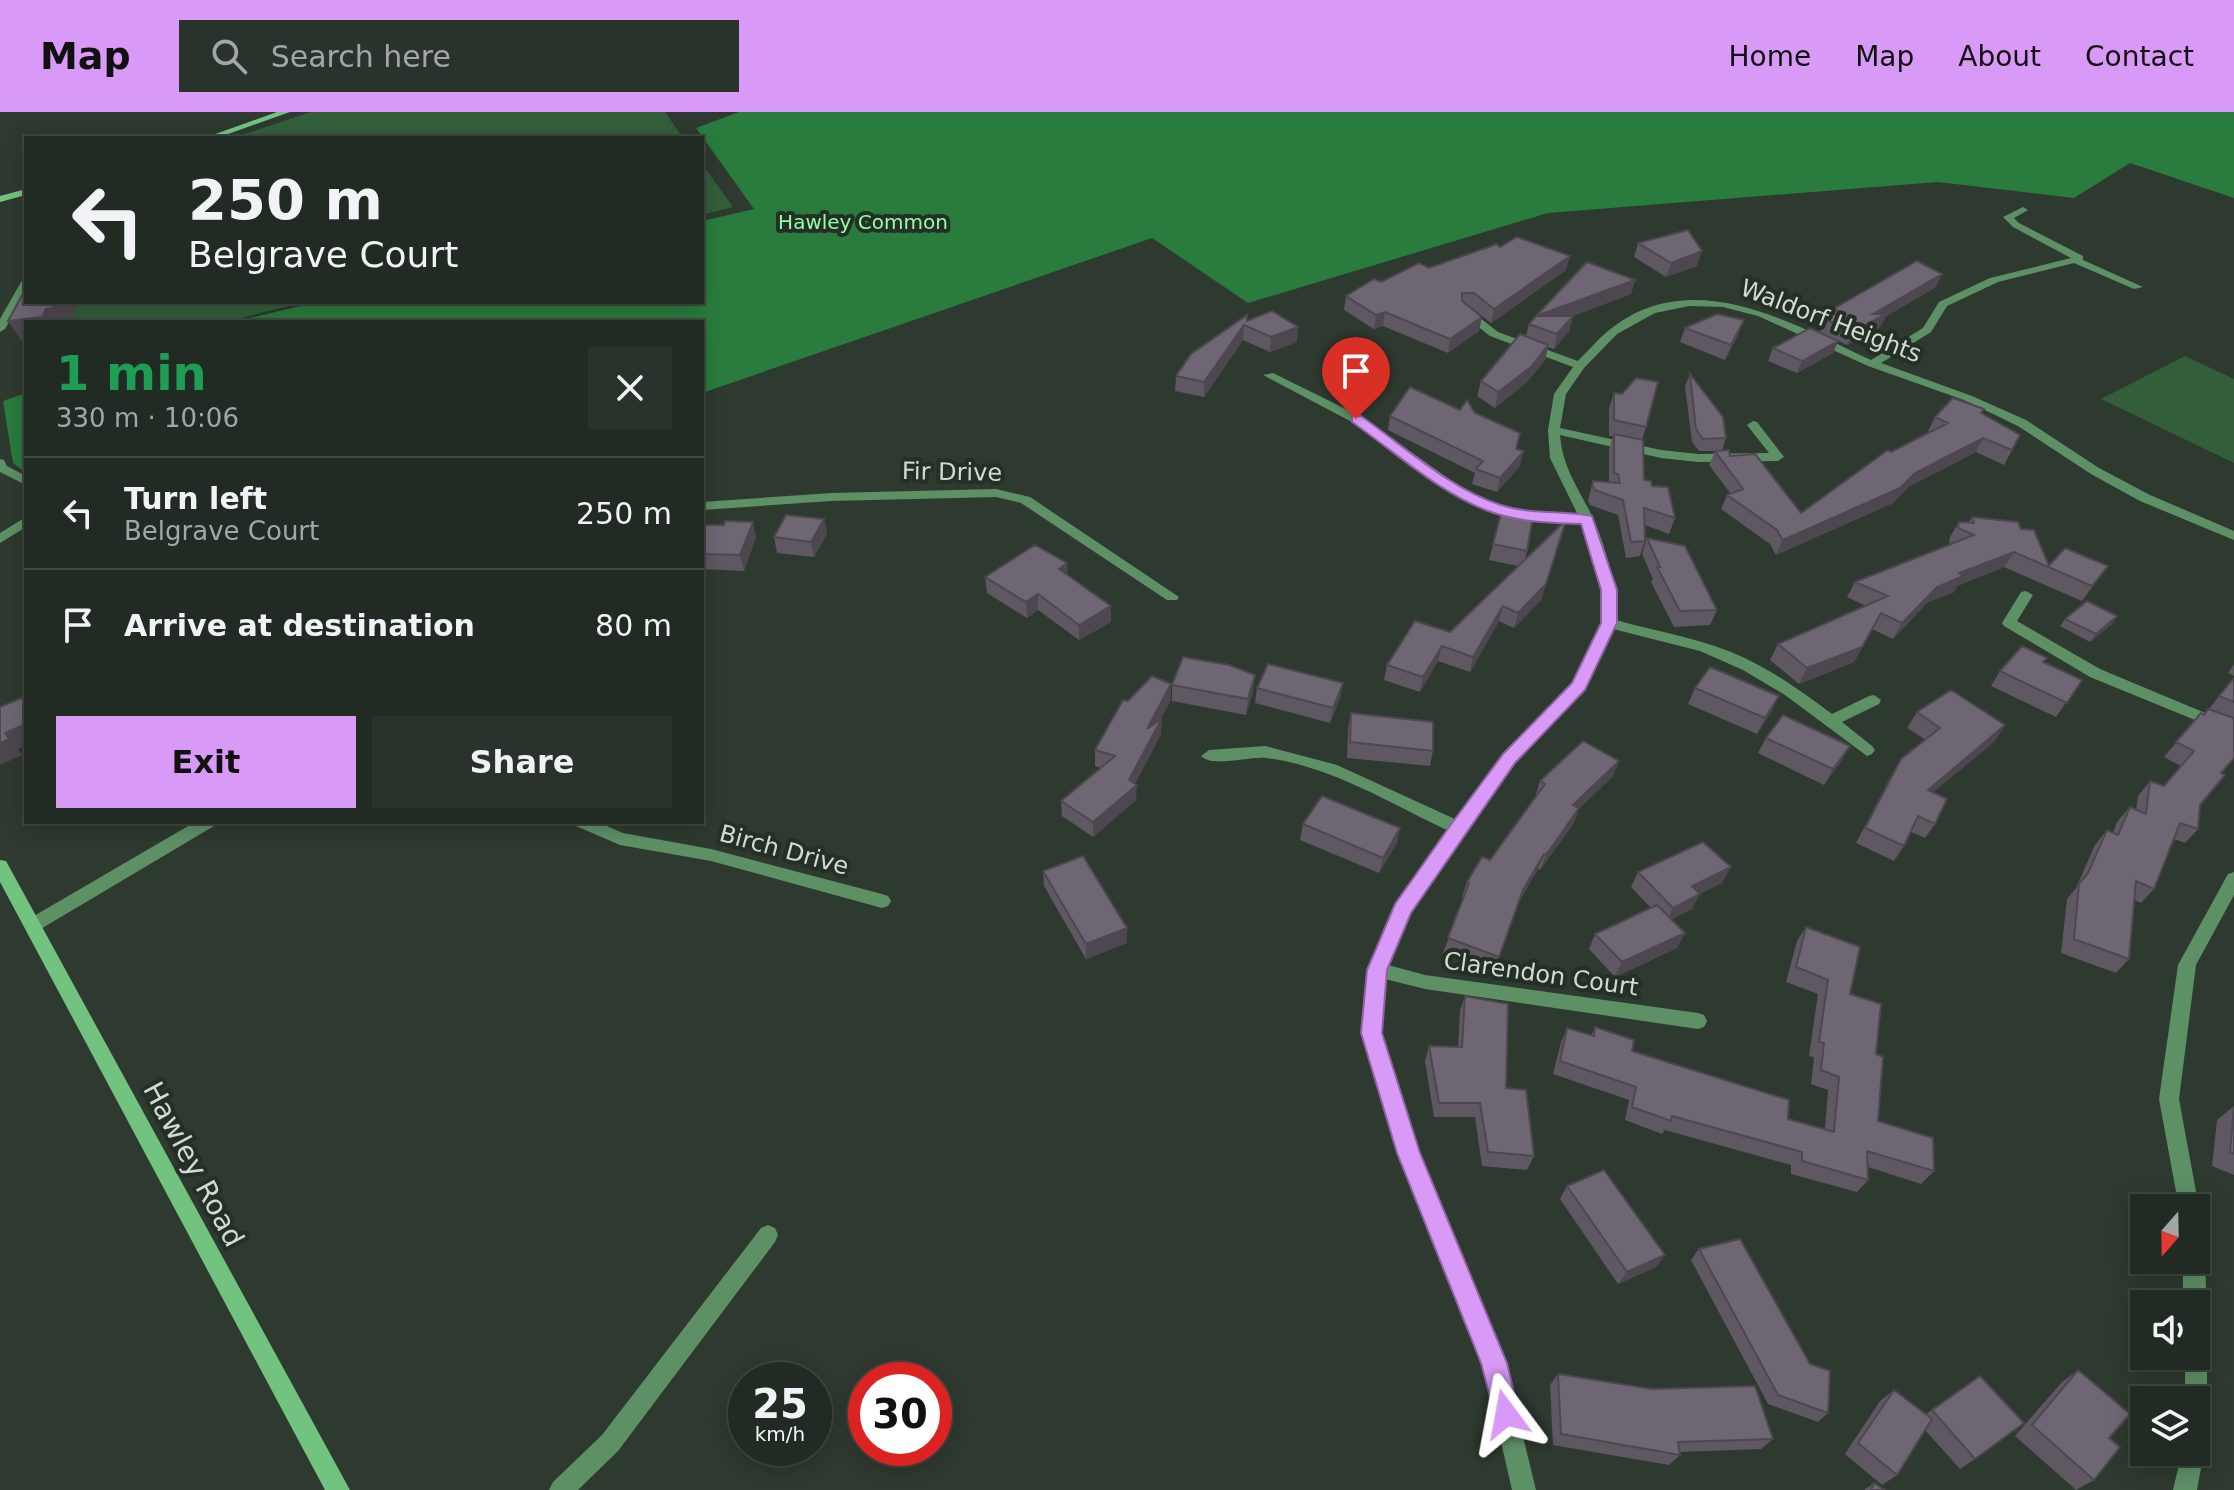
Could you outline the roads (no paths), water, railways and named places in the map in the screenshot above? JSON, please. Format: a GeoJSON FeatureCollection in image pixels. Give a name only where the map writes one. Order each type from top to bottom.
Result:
{"type":"FeatureCollection","features":[{"type":"Feature","properties":{"kind":"main road"},"geometry":{"type":"LineString","coordinates":[[214,136],[286,112]]}},
{"type":"Feature","properties":{"kind":"main road"},"geometry":{"type":"LineString","coordinates":[[0,199],[24,193]]}},
{"type":"Feature","properties":{"kind":"main road","name":"Hawley Road"},"geometry":{"type":"LineString","coordinates":[[0,866],[338,1490]]}},
{"type":"Feature","properties":{"kind":"street"},"geometry":{"type":"LineString","coordinates":[[1872,364],[1927,330],[1943,304],[1994,280],[2079,258],[2016,225],[2008,217],[2023,210]]}},
{"type":"Feature","properties":{"kind":"street"},"geometry":{"type":"LineString","coordinates":[[2075,260],[2138,287]]}},
{"type":"Feature","properties":{"kind":"street"},"geometry":{"type":"LineString","coordinates":[[0,329],[24,286]]}},
{"type":"Feature","properties":{"kind":"street","name":"Waldorf Heights"},"geometry":{"type":"LineString","coordinates":[[1524,1490],[1494,1363],[1408,1153],[1372,1033],[1377,970],[1402,910],[1509,759],[1579,686],[1609,623],[1609,590],[1587,519],[1556,458],[1554,430],[1560,394],[1580,366],[1613,332],[1652,310],[1689,303],[1723,304],[1762,314],[1872,364],[1968,398],[2022,423],[2095,471],[2145,498],[2234,536]]}},
{"type":"Feature","properties":{"kind":"street"},"geometry":{"type":"LineString","coordinates":[[1465,311],[1494,334],[1580,366]]}},
{"type":"Feature","properties":{"kind":"street"},"geometry":{"type":"LineString","coordinates":[[1269,375],[1356,419],[1455,489],[1494,508],[1535,518],[1587,519]]}},
{"type":"Feature","properties":{"kind":"street"},"geometry":{"type":"LineString","coordinates":[[1554,430],[1661,454],[1698,458],[1778,457],[1765,445],[1753,425]]}},
{"type":"Feature","properties":{"kind":"street"},"geometry":{"type":"LineString","coordinates":[[0,463],[1,468],[24,480]]}},
{"type":"Feature","properties":{"kind":"street","name":"Fir Drive"},"geometry":{"type":"LineString","coordinates":[[704,506],[831,497],[996,493],[1025,500],[1172,597]]}},
{"type":"Feature","properties":{"kind":"street"},"geometry":{"type":"LineString","coordinates":[[0,539],[24,522]]}},
{"type":"Feature","properties":{"kind":"street"},"geometry":{"type":"LineString","coordinates":[[2026,595],[2009,623],[2095,673],[2234,731]]}},
{"type":"Feature","properties":{"kind":"street"},"geometry":{"type":"LineString","coordinates":[[1609,623],[1706,649],[1746,666],[1832,721],[1867,750]]}},
{"type":"Feature","properties":{"kind":"street"},"geometry":{"type":"LineString","coordinates":[[1832,721],[1874,700]]}},
{"type":"Feature","properties":{"kind":"street"},"geometry":{"type":"LineString","coordinates":[[1209,756],[1265,752],[1331,769],[1458,828]]}},
{"type":"Feature","properties":{"kind":"street"},"geometry":{"type":"LineString","coordinates":[[33,925],[205,824]]}},
{"type":"Feature","properties":{"kind":"street","name":"Birch Drive"},"geometry":{"type":"LineString","coordinates":[[586,824],[620,839],[711,855],[882,901]]}},
{"type":"Feature","properties":{"kind":"street"},"geometry":{"type":"LineString","coordinates":[[2186,1194],[2169,1099],[2187,965],[2234,879]]}},
{"type":"Feature","properties":{"kind":"street","name":"Clarendon Court"},"geometry":{"type":"LineString","coordinates":[[1377,970],[1425,982],[1698,1021]]}},
{"type":"Feature","properties":{"kind":"street"},"geometry":{"type":"LineString","coordinates":[[561,1490],[610,1443],[768,1235]]}},
{"type":"Feature","properties":{"kind":"street"},"geometry":{"type":"LineString","coordinates":[[2185,1490],[2190,1466]]}},
{"type":"Feature","properties":{"kind":"park label","name":"Hawley Common"},"geometry":{"type":"Point","coordinates":[863,222]}}]}
